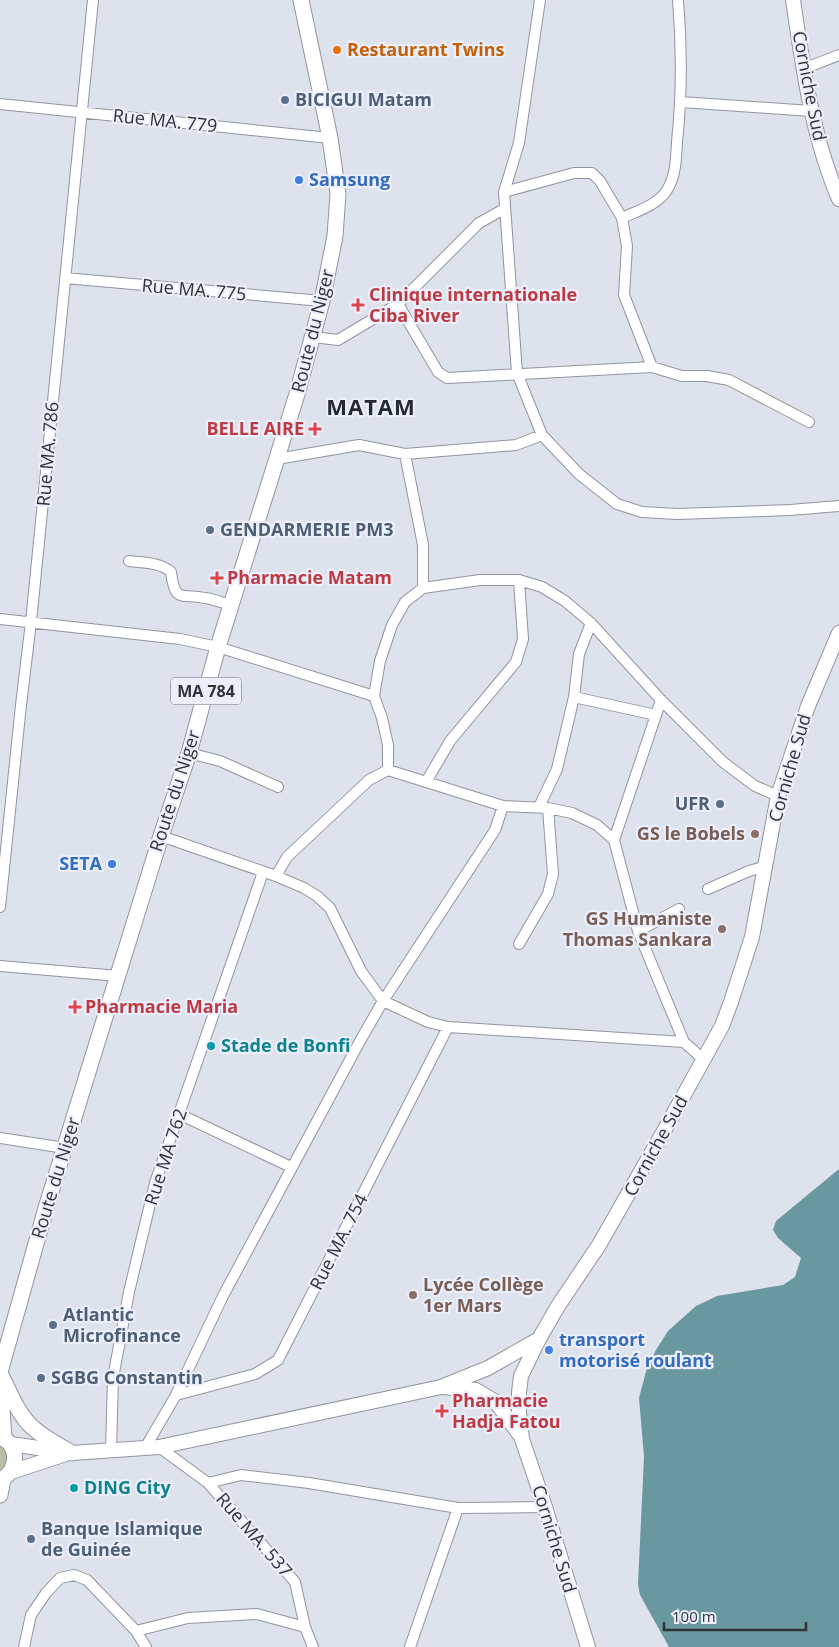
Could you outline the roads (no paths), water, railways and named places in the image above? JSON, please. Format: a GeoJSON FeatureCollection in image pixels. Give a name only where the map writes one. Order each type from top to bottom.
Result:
{"type":"FeatureCollection","features":[{"type":"Feature","properties":{"kind":"main road","name":"Route du Niger"},"geometry":{"type":"LineString","coordinates":[[5,1477],[15,1458],[5,1440],[0,1373],[65,1148],[119,976],[160,836],[189,753],[218,647],[313,337],[322,301],[335,236],[338,194],[330,138],[301,0]]}},
{"type":"Feature","properties":{"kind":"main road","name":"Corniche Sud"},"geometry":{"type":"LineString","coordinates":[[793,0],[811,112],[827,171],[839,199]]}},
{"type":"Feature","properties":{"kind":"main road","name":"Corniche Sud"},"geometry":{"type":"LineString","coordinates":[[588,1647],[522,1439],[519,1412],[521,1376],[539,1339],[558,1306],[599,1245],[722,1026],[752,937],[767,866],[778,796],[808,706],[839,633]]}},
{"type":"Feature","properties":{"kind":"main road"},"geometry":{"type":"LineString","coordinates":[[5,1440],[72,1452],[111,1451],[159,1446],[441,1387],[488,1368],[539,1339]]}},
{"type":"Feature","properties":{"kind":"main road"},"geometry":{"type":"LineString","coordinates":[[0,1373],[20,1412],[30,1426],[44,1437],[72,1452]]}},
{"type":"Feature","properties":{"kind":"main road"},"geometry":{"type":"LineString","coordinates":[[441,1387],[476,1390],[496,1402],[510,1419],[522,1439]]}},
{"type":"Feature","properties":{"kind":"main road"},"geometry":{"type":"LineString","coordinates":[[0,1495],[5,1477],[72,1452]]}},
{"type":"Feature","properties":{"kind":"street","name":"Rue MA. 786"},"geometry":{"type":"LineString","coordinates":[[0,907],[21,705],[32,622],[93,0]]}},
{"type":"Feature","properties":{"kind":"street"},"geometry":{"type":"LineString","coordinates":[[540,0],[519,143],[504,192],[504,209],[517,373],[542,435],[579,474],[617,504],[642,512],[677,514],[790,510],[839,506]]}},
{"type":"Feature","properties":{"kind":"street"},"geometry":{"type":"LineString","coordinates":[[622,218],[657,201],[667,190],[674,174],[681,102],[681,39],[678,0]]}},
{"type":"Feature","properties":{"kind":"street"},"geometry":{"type":"LineString","coordinates":[[803,69],[839,55]]}},
{"type":"Feature","properties":{"kind":"street"},"geometry":{"type":"LineString","coordinates":[[681,102],[811,112]]}},
{"type":"Feature","properties":{"kind":"street","name":"Rue MA. 779"},"geometry":{"type":"LineString","coordinates":[[0,104],[330,138]]}},
{"type":"Feature","properties":{"kind":"street"},"geometry":{"type":"LineString","coordinates":[[504,192],[574,174],[592,173],[600,181],[622,218],[627,246],[624,295],[652,367]]}},
{"type":"Feature","properties":{"kind":"street"},"geometry":{"type":"LineString","coordinates":[[313,337],[338,340],[398,304],[479,223],[504,209]]}},
{"type":"Feature","properties":{"kind":"street","name":"Rue MA. 775"},"geometry":{"type":"LineString","coordinates":[[65,278],[322,301]]}},
{"type":"Feature","properties":{"kind":"street"},"geometry":{"type":"LineString","coordinates":[[398,304],[438,372],[447,378],[652,367],[682,376],[707,376],[729,380],[809,422]]}},
{"type":"Feature","properties":{"kind":"street"},"geometry":{"type":"LineString","coordinates":[[276,459],[359,445],[405,454],[516,445],[542,435]]}},
{"type":"Feature","properties":{"kind":"street"},"geometry":{"type":"LineString","coordinates":[[405,454],[423,545],[423,588]]}},
{"type":"Feature","properties":{"kind":"street"},"geometry":{"type":"LineString","coordinates":[[129,561],[167,568],[171,572],[172,586],[176,593],[184,597],[204,598],[232,606]]}},
{"type":"Feature","properties":{"kind":"street"},"geometry":{"type":"LineString","coordinates":[[388,770],[388,745],[382,718],[374,696],[380,661],[392,625],[405,602],[423,588],[480,580],[519,580],[542,587],[565,601],[591,623],[661,700],[723,762],[755,786],[778,796]]}},
{"type":"Feature","properties":{"kind":"street"},"geometry":{"type":"LineString","coordinates":[[426,782],[450,741],[516,662],[524,639],[519,580]]}},
{"type":"Feature","properties":{"kind":"street"},"geometry":{"type":"LineString","coordinates":[[0,619],[180,639],[218,647],[374,696]]}},
{"type":"Feature","properties":{"kind":"street"},"geometry":{"type":"LineString","coordinates":[[519,944],[548,894],[553,874],[543,808],[557,769],[574,697],[579,654],[591,623]]}},
{"type":"Feature","properties":{"kind":"street"},"geometry":{"type":"LineString","coordinates":[[574,697],[656,715]]}},
{"type":"Feature","properties":{"kind":"street"},"geometry":{"type":"LineString","coordinates":[[661,700],[614,840],[638,931],[684,1042],[704,1060]]}},
{"type":"Feature","properties":{"kind":"street"},"geometry":{"type":"LineString","coordinates":[[189,753],[220,761],[278,787]]}},
{"type":"Feature","properties":{"kind":"street"},"geometry":{"type":"LineString","coordinates":[[276,876],[287,858],[369,780],[388,770],[503,806],[543,808],[572,813],[597,825],[614,840]]}},
{"type":"Feature","properties":{"kind":"street"},"geometry":{"type":"LineString","coordinates":[[145,1448],[176,1396],[223,1296],[383,1001],[495,830],[503,806]]}},
{"type":"Feature","properties":{"kind":"street"},"geometry":{"type":"LineString","coordinates":[[160,836],[276,876],[317,896],[330,908],[361,971],[383,1001],[428,1022],[448,1027],[684,1042]]}},
{"type":"Feature","properties":{"kind":"street"},"geometry":{"type":"LineString","coordinates":[[708,889],[749,871],[767,866]]}},
{"type":"Feature","properties":{"kind":"street","name":"Rue MA 762"},"geometry":{"type":"LineString","coordinates":[[111,1451],[113,1378],[129,1292],[155,1183],[263,872]]}},
{"type":"Feature","properties":{"kind":"street"},"geometry":{"type":"LineString","coordinates":[[638,931],[679,909]]}},
{"type":"Feature","properties":{"kind":"street"},"geometry":{"type":"LineString","coordinates":[[0,966],[119,976]]}},
{"type":"Feature","properties":{"kind":"street","name":"Rue MA. 754"},"geometry":{"type":"LineString","coordinates":[[176,1396],[256,1374],[278,1360],[448,1027]]}},
{"type":"Feature","properties":{"kind":"street"},"geometry":{"type":"LineString","coordinates":[[179,1114],[292,1167]]}},
{"type":"Feature","properties":{"kind":"street"},"geometry":{"type":"LineString","coordinates":[[0,1138],[65,1148]]}},
{"type":"Feature","properties":{"kind":"street","name":"Rue MA. 537"},"geometry":{"type":"LineString","coordinates":[[159,1446],[208,1483],[295,1582],[305,1627],[313,1647]]}},
{"type":"Feature","properties":{"kind":"street"},"geometry":{"type":"LineString","coordinates":[[208,1483],[241,1475],[309,1483],[458,1508],[545,1507]]}},
{"type":"Feature","properties":{"kind":"street"},"geometry":{"type":"LineString","coordinates":[[410,1647],[458,1508]]}},
{"type":"Feature","properties":{"kind":"street"},"geometry":{"type":"LineString","coordinates":[[24,1647],[31,1615],[46,1593],[60,1578],[74,1575],[87,1580],[136,1631],[146,1647]]}},
{"type":"Feature","properties":{"kind":"street"},"geometry":{"type":"LineString","coordinates":[[136,1631],[188,1618],[257,1614],[305,1627]]}},
{"type":"Feature","properties":{"kind":"water"},"geometry":{"type":"Polygon","coordinates":[[[839,1169],[839,1647],[669,1647],[640,1595],[638,1584],[644,1457],[639,1398],[647,1368],[668,1331],[696,1306],[717,1296],[783,1285],[795,1277],[801,1258],[778,1238],[773,1230],[776,1221],[839,1169]]]}},
{"type":"Feature","properties":{"kind":"place","name":"Restaurant Twins"},"geometry":{"type":"Point","coordinates":[337,50]}},
{"type":"Feature","properties":{"kind":"place","name":"BICIGUI Matam"},"geometry":{"type":"Point","coordinates":[285,100]}},
{"type":"Feature","properties":{"kind":"place","name":"Samsung"},"geometry":{"type":"Point","coordinates":[299,180]}},
{"type":"Feature","properties":{"kind":"place","name":"Clinique internationale Ciba River"},"geometry":{"type":"Point","coordinates":[358,305]}},
{"type":"Feature","properties":{"kind":"place","name":"BELLE AIRE"},"geometry":{"type":"Point","coordinates":[315,429]}},
{"type":"Feature","properties":{"kind":"place","name":"GENDARMERIE PM3"},"geometry":{"type":"Point","coordinates":[210,530]}},
{"type":"Feature","properties":{"kind":"place","name":"Pharmacie Matam"},"geometry":{"type":"Point","coordinates":[217,578]}},
{"type":"Feature","properties":{"kind":"place","name":"UFR"},"geometry":{"type":"Point","coordinates":[720,804]}},
{"type":"Feature","properties":{"kind":"place","name":"GS le Bobels"},"geometry":{"type":"Point","coordinates":[755,834]}},
{"type":"Feature","properties":{"kind":"place","name":"SETA"},"geometry":{"type":"Point","coordinates":[112,864]}},
{"type":"Feature","properties":{"kind":"place","name":"GS Humaniste Thomas Sankara"},"geometry":{"type":"Point","coordinates":[722,929]}},
{"type":"Feature","properties":{"kind":"place","name":"Pharmacie Maria"},"geometry":{"type":"Point","coordinates":[75,1007]}},
{"type":"Feature","properties":{"kind":"place","name":"Stade de Bonfi"},"geometry":{"type":"Point","coordinates":[211,1046]}},
{"type":"Feature","properties":{"kind":"place","name":"Lycée Collège 1er Mars"},"geometry":{"type":"Point","coordinates":[413,1295]}},
{"type":"Feature","properties":{"kind":"place","name":"Atlantic Microfinance"},"geometry":{"type":"Point","coordinates":[53,1325]}},
{"type":"Feature","properties":{"kind":"place","name":"transport motorisé roulant"},"geometry":{"type":"Point","coordinates":[549,1350]}},
{"type":"Feature","properties":{"kind":"place","name":"SGBG Constantin"},"geometry":{"type":"Point","coordinates":[41,1378]}},
{"type":"Feature","properties":{"kind":"place","name":"Pharmacie Hadja Fatou"},"geometry":{"type":"Point","coordinates":[442,1411]}},
{"type":"Feature","properties":{"kind":"place","name":"DING City"},"geometry":{"type":"Point","coordinates":[74,1488]}},
{"type":"Feature","properties":{"kind":"place","name":"Banque Islamique de Guinée"},"geometry":{"type":"Point","coordinates":[31,1539]}},
{"type":"Feature","properties":{"kind":"district","name":"MATAM"},"geometry":{"type":"Point","coordinates":[371,407]}}]}
